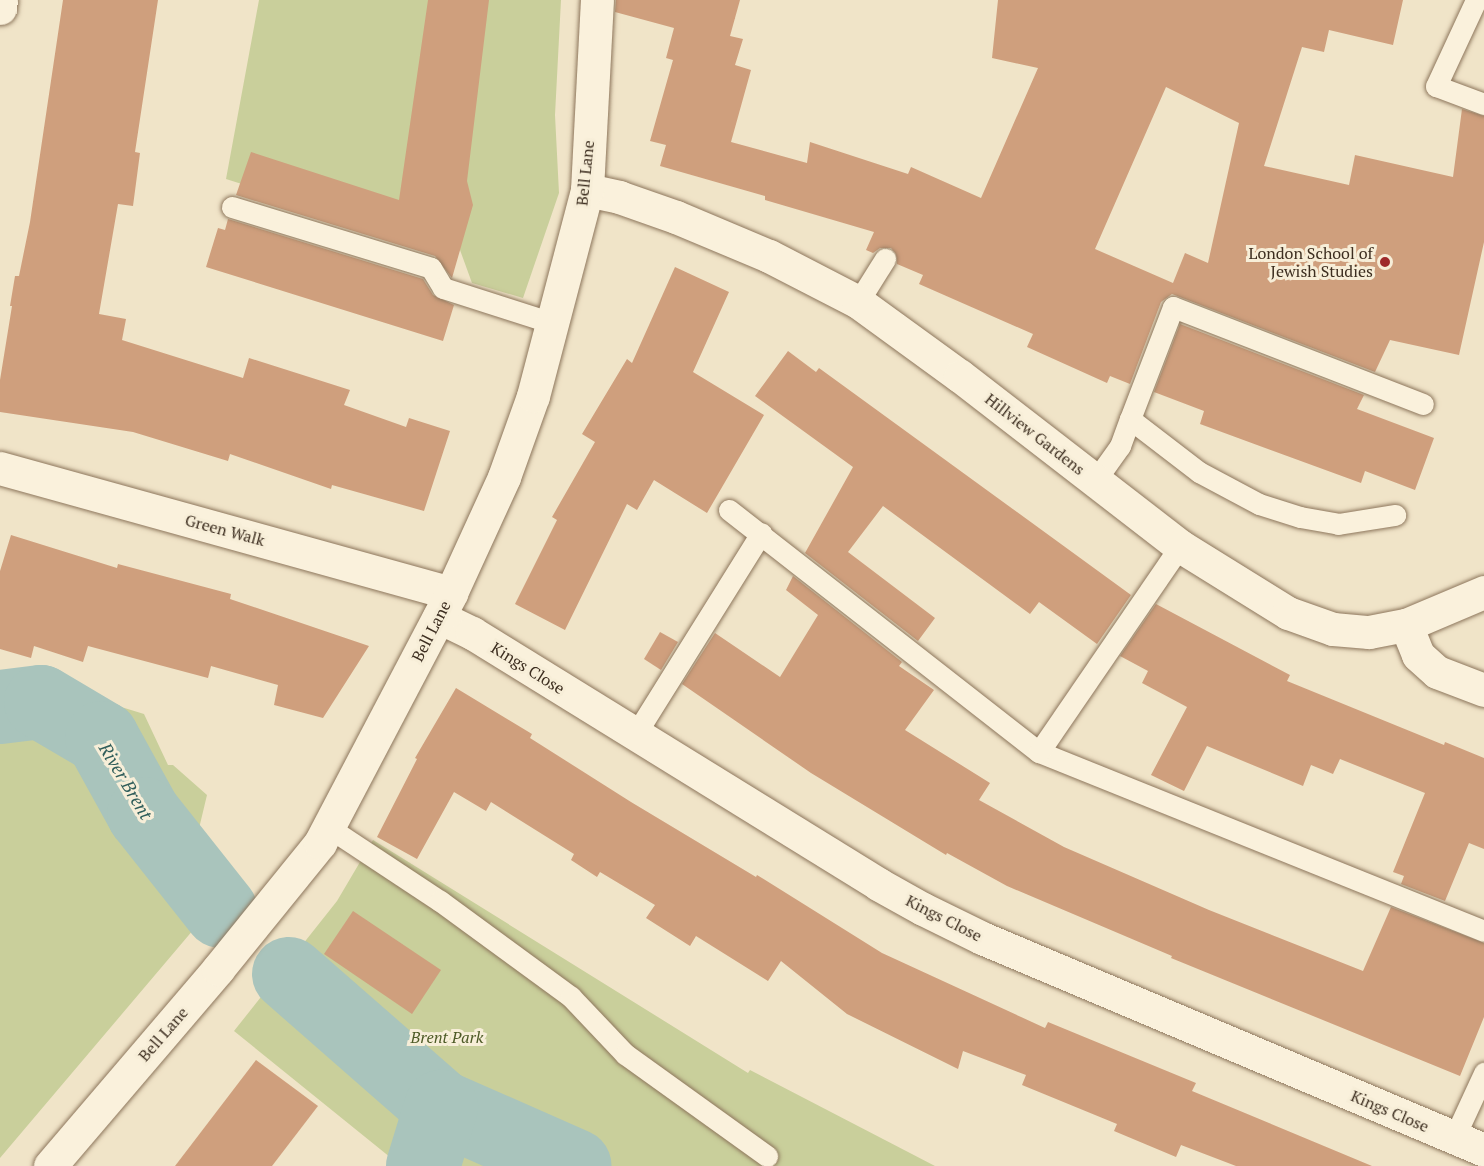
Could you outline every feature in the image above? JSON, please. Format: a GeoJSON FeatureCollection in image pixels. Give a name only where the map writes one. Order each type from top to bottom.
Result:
{"type":"FeatureCollection","features":[{"type":"Feature","properties":{"kind":"street"},"geometry":{"type":"LineString","coordinates":[[0,8],[1,0]]}},
{"type":"Feature","properties":{"kind":"street","name":"Bell Lane"},"geometry":{"type":"LineString","coordinates":[[50,1166],[218,969],[320,843],[445,605],[504,477],[533,396],[587,190],[597,0]]}},
{"type":"Feature","properties":{"kind":"street","name":"Hillview Gardens"},"geometry":{"type":"LineString","coordinates":[[587,190],[676,217],[769,256],[858,302],[1180,546],[1288,613],[1333,629],[1369,632],[1406,625],[1484,592]]}},
{"type":"Feature","properties":{"kind":"street","name":"Green Walk"},"geometry":{"type":"LineString","coordinates":[[0,468],[445,605]]}},
{"type":"Feature","properties":{"kind":"street","name":"Kings Close"},"geometry":{"type":"LineString","coordinates":[[445,605],[472,633],[878,884],[982,938],[1484,1150]]}},
{"type":"Feature","properties":{"kind":"street"},"geometry":{"type":"LineString","coordinates":[[1406,625],[1418,655],[1437,672],[1484,690]]}},
{"type":"Feature","properties":{"kind":"lane"},"geometry":{"type":"LineString","coordinates":[[1476,0],[1436,86],[1477,99],[1484,104]]}},
{"type":"Feature","properties":{"kind":"lane"},"geometry":{"type":"LineString","coordinates":[[232,207],[431,268],[443,288],[553,323]]}},
{"type":"Feature","properties":{"kind":"lane"},"geometry":{"type":"LineString","coordinates":[[858,302],[885,259]]}},
{"type":"Feature","properties":{"kind":"lane"},"geometry":{"type":"LineString","coordinates":[[1095,481],[1120,446],[1173,307],[1423,404]]}},
{"type":"Feature","properties":{"kind":"lane"},"geometry":{"type":"LineString","coordinates":[[1130,419],[1199,472],[1259,504],[1300,517],[1338,524],[1395,515]]}},
{"type":"Feature","properties":{"kind":"lane"},"geometry":{"type":"LineString","coordinates":[[729,510],[1039,752],[1484,931]]}},
{"type":"Feature","properties":{"kind":"lane"},"geometry":{"type":"LineString","coordinates":[[635,735],[761,533]]}},
{"type":"Feature","properties":{"kind":"lane"},"geometry":{"type":"LineString","coordinates":[[1039,752],[1180,546]]}},
{"type":"Feature","properties":{"kind":"lane"},"geometry":{"type":"LineString","coordinates":[[328,827],[440,901],[571,997],[625,1054],[767,1156]]}},
{"type":"Feature","properties":{"kind":"lane"},"geometry":{"type":"LineString","coordinates":[[1454,1138],[1484,1072]]}},
{"type":"Feature","properties":{"kind":"green space"},"geometry":{"type":"Polygon","coordinates":[[[259,0],[561,0],[555,115],[559,193],[523,298],[472,283],[460,250],[389,231],[226,179],[259,0]]]}},
{"type":"Feature","properties":{"kind":"green space"},"geometry":{"type":"Polygon","coordinates":[[[53,686],[144,714],[168,765],[173,765],[207,795],[196,841],[238,877],[0,1158],[0,692],[53,686]]]}},
{"type":"Feature","properties":{"kind":"green space","name":"Brent Park"},"geometry":{"type":"Polygon","coordinates":[[[373,840],[748,1073],[750,1070],[935,1166],[401,1166],[234,1031],[337,901],[373,840]]]}},
{"type":"Feature","properties":{"kind":"building"},"geometry":{"type":"Polygon","coordinates":[[[63,0],[158,0],[135,152],[140,153],[133,206],[118,204],[99,314],[126,319],[122,340],[243,378],[249,358],[350,390],[344,405],[406,427],[409,418],[450,431],[424,511],[332,485],[331,489],[230,454],[228,461],[133,432],[0,412],[0,380],[12,306],[10,306],[15,276],[19,276],[30,222],[63,0]]]}},
{"type":"Feature","properties":{"kind":"building"},"geometry":{"type":"Polygon","coordinates":[[[428,0],[489,0],[467,181],[473,205],[452,278],[435,256],[236,195],[251,152],[399,200],[428,0]]]}},
{"type":"Feature","properties":{"kind":"building"},"geometry":{"type":"Polygon","coordinates":[[[616,0],[740,0],[730,36],[743,39],[735,65],[751,70],[731,142],[807,163],[810,142],[908,174],[911,167],[981,198],[1038,68],[992,58],[998,0],[1403,0],[1393,45],[1329,30],[1324,52],[1302,47],[1264,166],[1349,185],[1355,155],[1453,177],[1462,109],[1484,116],[1484,242],[1459,355],[1390,340],[1375,372],[1172,294],[1161,302],[1130,384],[1110,376],[1107,383],[1027,347],[1033,334],[919,284],[923,275],[897,264],[896,254],[891,248],[880,248],[873,253],[866,250],[874,232],[765,200],[765,196],[660,166],[666,145],[650,141],[673,60],[666,58],[674,28],[615,12],[616,0]],[[1166,87],[1095,249],[1173,283],[1185,253],[1208,263],[1239,123],[1166,87]]]}},
{"type":"Feature","properties":{"kind":"building"},"geometry":{"type":"Polygon","coordinates":[[[228,219],[423,279],[433,295],[454,305],[443,341],[206,267],[218,228],[225,230],[228,219]]]}},
{"type":"Feature","properties":{"kind":"building"},"geometry":{"type":"Polygon","coordinates":[[[675,267],[729,292],[693,372],[764,415],[707,513],[654,480],[637,510],[627,504],[565,630],[515,604],[557,520],[552,517],[595,442],[582,434],[627,359],[632,363],[675,267]]]}},
{"type":"Feature","properties":{"kind":"building"},"geometry":{"type":"Polygon","coordinates":[[[1180,324],[1364,395],[1357,409],[1434,438],[1415,490],[1365,471],[1361,483],[1200,424],[1204,411],[1154,392],[1180,324]]]}},
{"type":"Feature","properties":{"kind":"building"},"geometry":{"type":"Polygon","coordinates":[[[788,351],[816,372],[819,368],[1131,595],[1097,644],[1039,602],[1030,614],[883,506],[848,552],[935,618],[918,641],[805,553],[853,467],[755,396],[788,351]]]}},
{"type":"Feature","properties":{"kind":"building"},"geometry":{"type":"Polygon","coordinates":[[[11,535],[117,568],[118,564],[231,594],[230,599],[369,646],[323,718],[274,705],[278,685],[211,666],[208,678],[88,646],[83,662],[34,646],[31,658],[0,649],[0,571],[11,535]]]}},
{"type":"Feature","properties":{"kind":"building"},"geometry":{"type":"Polygon","coordinates":[[[793,576],[902,662],[899,666],[934,690],[905,730],[990,783],[979,800],[1064,847],[1209,910],[1363,971],[1391,907],[1484,943],[1484,1017],[1460,1076],[1171,958],[1172,956],[1007,886],[947,853],[946,855],[811,773],[682,684],[715,633],[780,677],[818,615],[786,590],[793,576]]]}},
{"type":"Feature","properties":{"kind":"building"},"geometry":{"type":"Polygon","coordinates":[[[1156,604],[1290,675],[1287,681],[1444,745],[1445,742],[1484,758],[1484,849],[1469,843],[1445,901],[1401,884],[1404,876],[1393,872],[1425,793],[1340,759],[1333,774],[1311,765],[1303,786],[1207,746],[1184,791],[1151,775],[1187,707],[1142,683],[1148,671],[1120,656],[1156,604]]]}},
{"type":"Feature","properties":{"kind":"building"},"geometry":{"type":"Polygon","coordinates":[[[660,632],[678,642],[661,670],[644,659],[660,632]]]}},
{"type":"Feature","properties":{"kind":"building"},"geometry":{"type":"Polygon","coordinates":[[[456,688],[532,734],[530,738],[631,802],[756,877],[757,875],[882,953],[1045,1028],[1048,1022],[1196,1083],[1192,1091],[1372,1166],[1236,1166],[1181,1145],[1176,1157],[1114,1131],[1117,1124],[1022,1085],[1026,1075],[963,1051],[958,1069],[847,1014],[781,961],[768,981],[696,936],[690,946],[646,918],[655,905],[600,872],[597,877],[571,860],[574,854],[491,802],[486,811],[454,792],[417,859],[377,837],[417,759],[415,758],[456,688]]]}},
{"type":"Feature","properties":{"kind":"building"},"geometry":{"type":"Polygon","coordinates":[[[353,911],[441,970],[412,1014],[324,954],[353,911]]]}},
{"type":"Feature","properties":{"kind":"building"},"geometry":{"type":"Polygon","coordinates":[[[256,1060],[318,1106],[272,1166],[175,1166],[256,1060]]]}},
{"type":"Feature","properties":{"kind":"waterway","name":"River Brent"},"geometry":{"type":"LineString","coordinates":[[0,707],[41,702],[102,738],[144,814],[221,911]]}},
{"type":"Feature","properties":{"kind":"waterway","name":"River Brent"},"geometry":{"type":"LineString","coordinates":[[289,974],[441,1107],[575,1166]]}},
{"type":"Feature","properties":{"kind":"waterway"},"geometry":{"type":"LineString","coordinates":[[423,1166],[441,1107]]}},
{"type":"Feature","properties":{"kind":"place","name":"London School of Jewish Studies"},"geometry":{"type":"Point","coordinates":[1385,262]}}]}
